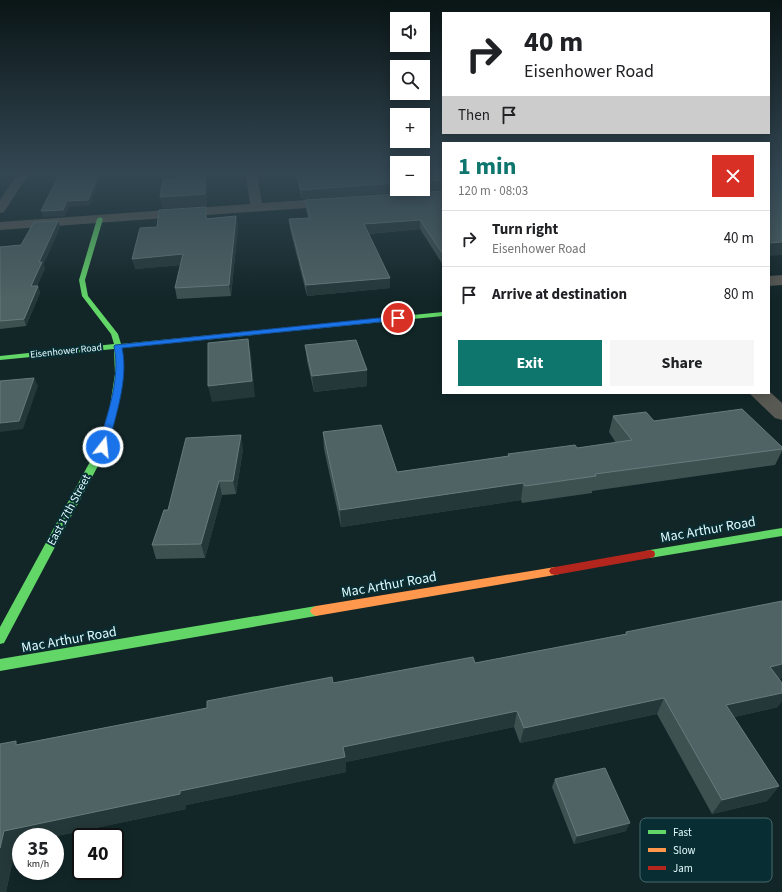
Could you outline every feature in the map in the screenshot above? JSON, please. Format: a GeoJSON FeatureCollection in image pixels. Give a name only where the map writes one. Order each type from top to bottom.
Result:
{"type":"FeatureCollection","features":[{"type":"Feature","properties":{"kind":"street"},"geometry":{"type":"LineString","coordinates":[[0,226],[134,217]]}},
{"type":"Feature","properties":{"kind":"street","name":"East 17th Street"},"geometry":{"type":"LineString","coordinates":[[0,639],[103,447],[117,391],[120,358],[118,346],[114,334],[87,301],[82,281],[100,219]]}},
{"type":"Feature","properties":{"kind":"street"},"geometry":{"type":"LineString","coordinates":[[770,281],[782,280]]}},
{"type":"Feature","properties":{"kind":"street","name":"Eisenhower Road"},"geometry":{"type":"LineString","coordinates":[[0,358],[442,314]]}},
{"type":"Feature","properties":{"kind":"street"},"geometry":{"type":"LineString","coordinates":[[760,394],[782,414]]}},
{"type":"Feature","properties":{"kind":"street","name":"Mac Arthur Road"},"geometry":{"type":"LineString","coordinates":[[0,666],[782,532]]}},
{"type":"Feature","properties":{"kind":"building"},"geometry":{"type":"Polygon","coordinates":[[[158,217],[206,217],[206,219],[236,217],[229,285],[175,288],[183,254],[132,259],[140,228],[157,227],[158,217]]]}},
{"type":"Feature","properties":{"kind":"building"},"geometry":{"type":"Polygon","coordinates":[[[310,217],[442,217],[442,253],[420,220],[364,224],[390,278],[306,285],[289,219],[310,218],[310,217]]]}},
{"type":"Feature","properties":{"kind":"building"},"geometry":{"type":"Polygon","coordinates":[[[770,217],[782,217],[782,242],[770,243],[770,217]]]}},
{"type":"Feature","properties":{"kind":"building"},"geometry":{"type":"Polygon","coordinates":[[[58,221],[39,262],[42,262],[31,286],[38,286],[24,319],[0,321],[0,247],[21,245],[34,222],[58,221]]]}},
{"type":"Feature","properties":{"kind":"building"},"geometry":{"type":"Polygon","coordinates":[[[248,339],[252,381],[208,386],[208,343],[248,339]]]}},
{"type":"Feature","properties":{"kind":"building"},"geometry":{"type":"Polygon","coordinates":[[[356,340],[367,370],[312,376],[305,345],[356,340]]]}},
{"type":"Feature","properties":{"kind":"building"},"geometry":{"type":"Polygon","coordinates":[[[34,378],[19,421],[0,423],[0,381],[34,378]]]}},
{"type":"Feature","properties":{"kind":"building"},"geometry":{"type":"Polygon","coordinates":[[[742,409],[782,447],[782,449],[595,474],[596,476],[525,486],[523,483],[340,510],[323,432],[381,425],[397,472],[509,456],[508,454],[575,445],[577,448],[632,440],[613,416],[646,412],[654,421],[742,409]]]}},
{"type":"Feature","properties":{"kind":"building"},"geometry":{"type":"Polygon","coordinates":[[[241,435],[233,481],[219,481],[201,544],[152,545],[164,510],[168,510],[186,438],[241,435]]]}},
{"type":"Feature","properties":{"kind":"building"},"geometry":{"type":"Polygon","coordinates":[[[782,601],[782,664],[770,667],[782,683],[782,693],[726,705],[779,786],[722,800],[664,698],[524,728],[517,711],[343,747],[345,757],[180,791],[180,794],[18,828],[12,828],[12,829],[4,831],[0,848],[0,744],[16,741],[16,745],[207,708],[207,701],[332,677],[333,683],[473,657],[475,663],[627,634],[626,632],[782,601]]]}},
{"type":"Feature","properties":{"kind":"building"},"geometry":{"type":"Polygon","coordinates":[[[605,768],[630,823],[577,836],[555,779],[605,768]]]}},
{"type":"Feature","properties":{"kind":"traffic: fast"},"geometry":{"type":"LineString","coordinates":[[0,639],[103,447],[114,406],[119,374],[118,345],[114,334],[85,296],[82,280],[100,219]]}},
{"type":"Feature","properties":{"kind":"traffic: fast"},"geometry":{"type":"LineString","coordinates":[[0,358],[442,314]]}},
{"type":"Feature","properties":{"kind":"traffic: fast"},"geometry":{"type":"LineString","coordinates":[[650,554],[782,532]]}},
{"type":"Feature","properties":{"kind":"traffic: fast"},"geometry":{"type":"LineString","coordinates":[[0,665],[316,611]]}},
{"type":"Feature","properties":{"kind":"traffic: slow"},"geometry":{"type":"LineString","coordinates":[[316,611],[555,571]]}},
{"type":"Feature","properties":{"kind":"traffic: jam"},"geometry":{"type":"LineString","coordinates":[[555,571],[650,554]]}},
{"type":"Feature","properties":{"kind":"route"},"geometry":{"type":"LineString","coordinates":[[103,447],[112,416],[117,391],[120,358],[118,346],[398,318]]}}]}
